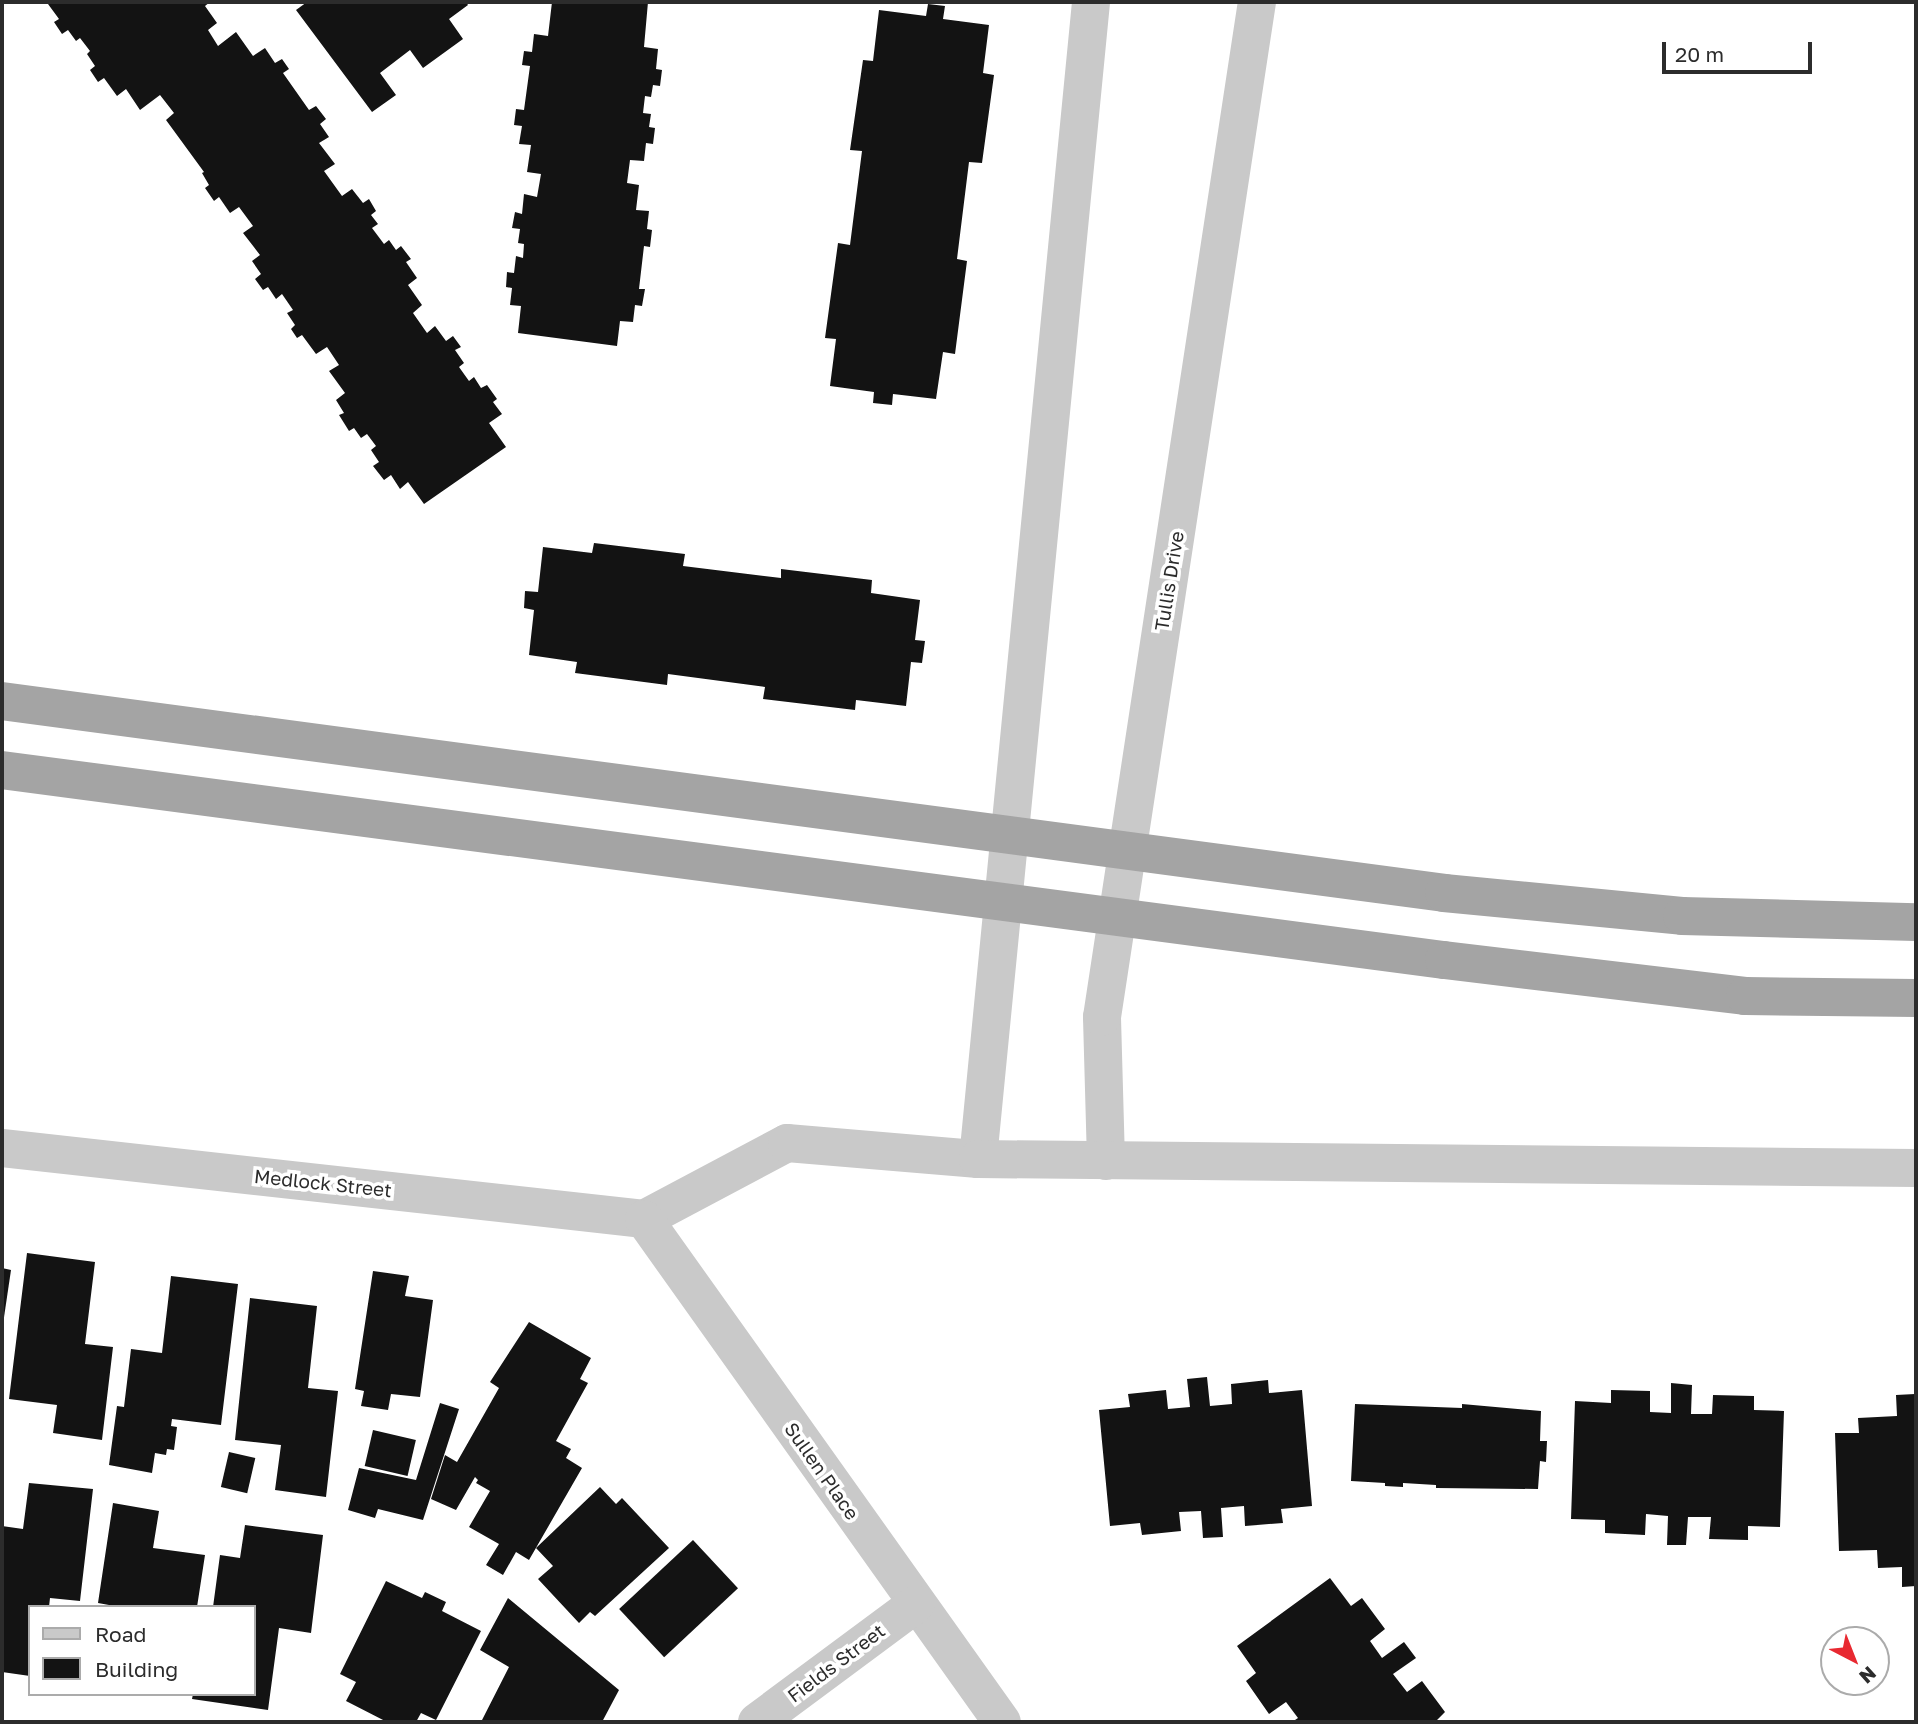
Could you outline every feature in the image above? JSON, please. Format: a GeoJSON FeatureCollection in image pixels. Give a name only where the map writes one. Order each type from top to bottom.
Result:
{"type":"FeatureCollection","features":[{"type":"Feature","properties":{"kind":"main road"},"geometry":{"type":"LineString","coordinates":[[2,701],[1444,893],[1682,916],[1916,922]]}},
{"type":"Feature","properties":{"kind":"main road"},"geometry":{"type":"LineString","coordinates":[[2,771],[1416,957],[1745,996],[1916,998]]}},
{"type":"Feature","properties":{"kind":"street"},"geometry":{"type":"LineString","coordinates":[[978,1160],[1091,2]]}},
{"type":"Feature","properties":{"kind":"street","name":"Tullis Drive"},"geometry":{"type":"LineString","coordinates":[[1106,1161],[1102,1017],[1257,2]]}},
{"type":"Feature","properties":{"kind":"street"},"geometry":{"type":"LineString","coordinates":[[644,1219],[787,1143],[978,1160],[1916,1168]]}},
{"type":"Feature","properties":{"kind":"street","name":"Medlock Street"},"geometry":{"type":"LineString","coordinates":[[2,1148],[644,1219]]}},
{"type":"Feature","properties":{"kind":"street","name":"Sullen Place"},"geometry":{"type":"LineString","coordinates":[[644,1219],[1002,1722]]}},
{"type":"Feature","properties":{"kind":"street","name":"Fields Street"},"geometry":{"type":"LineString","coordinates":[[757,1722],[916,1604]]}},
{"type":"Feature","properties":{"kind":"building"},"geometry":{"type":"Polygon","coordinates":[[[210,2],[205,6],[217,23],[208,30],[218,46],[236,32],[253,56],[265,48],[275,63],[282,59],[289,69],[283,73],[309,110],[316,106],[326,119],[320,124],[329,137],[319,143],[335,164],[324,171],[342,196],[352,189],[363,203],[369,199],[376,211],[371,215],[378,224],[372,228],[384,244],[389,240],[396,250],[401,246],[411,259],[406,262],[417,278],[408,285],[422,305],[413,313],[427,333],[435,326],[446,341],[453,336],[461,347],[455,350],[464,363],[459,367],[469,381],[474,377],[481,388],[487,385],[497,399],[493,402],[502,414],[489,423],[506,447],[424,504],[408,482],[400,489],[391,475],[384,480],[373,466],[379,462],[371,450],[376,446],[367,434],[361,438],[354,428],[349,431],[339,415],[344,413],[336,400],[345,393],[329,371],[339,365],[327,347],[316,354],[302,335],[297,338],[291,329],[295,325],[287,313],[293,310],[282,294],[276,299],[268,287],[263,290],[255,279],[261,274],[252,261],[260,255],[243,233],[253,226],[239,207],[230,213],[219,197],[214,201],[205,188],[209,185],[202,173],[204,172],[166,120],[174,113],[160,95],[140,110],[126,89],[117,96],[104,78],[98,82],[90,70],[95,66],[87,54],[90,51],[80,38],[76,41],[68,30],[62,34],[54,22],[59,19],[48,4],[210,2]]]}},
{"type":"Feature","properties":{"kind":"building"},"geometry":{"type":"Polygon","coordinates":[[[307,2],[466,2],[468,5],[449,19],[463,39],[423,68],[410,50],[380,73],[396,95],[372,112],[296,10],[307,2]]]}},
{"type":"Feature","properties":{"kind":"building"},"geometry":{"type":"Polygon","coordinates":[[[552,2],[648,2],[644,47],[658,49],[656,69],[662,70],[660,86],[653,85],[651,97],[645,96],[643,113],[651,114],[649,127],[655,128],[653,144],[646,143],[644,161],[630,160],[627,183],[639,185],[636,210],[649,211],[647,229],[652,230],[650,247],[644,246],[639,289],[645,289],[642,306],[635,305],[633,322],[620,321],[617,346],[518,333],[521,306],[510,305],[512,288],[506,287],[507,272],[514,273],[516,256],[523,258],[524,244],[518,243],[520,229],[512,228],[515,212],[522,214],[524,194],[537,197],[541,174],[527,172],[531,145],[519,144],[522,126],[514,125],[516,109],[524,110],[530,66],[522,65],[524,51],[532,52],[534,34],[548,36],[552,2]]]}},
{"type":"Feature","properties":{"kind":"building"},"geometry":{"type":"Polygon","coordinates":[[[928,4],[945,6],[943,19],[989,25],[983,73],[994,75],[982,163],[969,162],[957,259],[967,261],[955,354],[943,352],[936,399],[893,394],[892,405],[873,403],[874,392],[830,386],[836,339],[825,338],[838,243],[850,245],[862,151],[850,150],[863,60],[873,61],[879,10],[926,16],[928,4]]]}},
{"type":"Feature","properties":{"kind":"building"},"geometry":{"type":"Polygon","coordinates":[[[594,543],[685,554],[683,566],[781,578],[781,569],[872,580],[871,593],[920,600],[915,640],[925,641],[922,663],[911,662],[906,706],[856,700],[855,710],[763,699],[765,687],[668,674],[667,685],[575,673],[577,662],[529,655],[534,610],[524,608],[525,591],[538,592],[543,547],[592,553],[594,543]]]}},
{"type":"Feature","properties":{"kind":"building"},"geometry":{"type":"Polygon","coordinates":[[[27,1253],[95,1262],[85,1344],[113,1347],[102,1440],[53,1433],[57,1405],[9,1399],[27,1253]]]}},
{"type":"Feature","properties":{"kind":"building"},"geometry":{"type":"Polygon","coordinates":[[[2,1268],[11,1270],[3,1324],[2,1324],[2,1268]]]}},
{"type":"Feature","properties":{"kind":"building"},"geometry":{"type":"Polygon","coordinates":[[[373,1271],[409,1276],[405,1296],[433,1300],[420,1397],[391,1394],[388,1410],[361,1406],[364,1391],[355,1389],[373,1271]]]}},
{"type":"Feature","properties":{"kind":"building"},"geometry":{"type":"Polygon","coordinates":[[[171,1276],[238,1284],[221,1425],[172,1419],[171,1426],[177,1427],[174,1450],[167,1449],[166,1455],[155,1453],[152,1473],[109,1465],[117,1406],[124,1407],[131,1349],[162,1353],[171,1276]]]}},
{"type":"Feature","properties":{"kind":"building"},"geometry":{"type":"Polygon","coordinates":[[[250,1298],[317,1306],[308,1388],[338,1391],[326,1497],[275,1490],[281,1445],[235,1440],[250,1298]]]}},
{"type":"Feature","properties":{"kind":"building"},"geometry":{"type":"Polygon","coordinates":[[[529,1322],[591,1358],[580,1379],[588,1383],[556,1441],[571,1449],[566,1458],[582,1468],[529,1560],[516,1552],[503,1575],[486,1565],[499,1544],[469,1527],[490,1491],[476,1483],[478,1480],[475,1477],[456,1510],[431,1499],[445,1455],[457,1462],[499,1388],[490,1382],[529,1322]]]}},
{"type":"Feature","properties":{"kind":"building"},"geometry":{"type":"Polygon","coordinates":[[[1207,1377],[1210,1406],[1232,1404],[1231,1384],[1268,1380],[1269,1393],[1302,1390],[1312,1506],[1281,1509],[1283,1523],[1245,1526],[1244,1506],[1221,1508],[1223,1537],[1203,1538],[1201,1511],[1179,1512],[1181,1531],[1142,1535],[1140,1523],[1110,1526],[1099,1410],[1130,1407],[1128,1394],[1166,1390],[1168,1409],[1190,1407],[1187,1379],[1207,1377]]]}},
{"type":"Feature","properties":{"kind":"building"},"geometry":{"type":"Polygon","coordinates":[[[1671,1383],[1692,1385],[1691,1414],[1712,1414],[1713,1395],[1754,1396],[1754,1410],[1784,1411],[1780,1527],[1748,1526],[1748,1540],[1709,1539],[1711,1517],[1688,1517],[1686,1545],[1667,1545],[1668,1516],[1646,1514],[1645,1535],[1605,1533],[1605,1520],[1571,1519],[1575,1401],[1611,1403],[1611,1390],[1650,1391],[1650,1412],[1671,1413],[1671,1383]]]}},
{"type":"Feature","properties":{"kind":"building"},"geometry":{"type":"Polygon","coordinates":[[[1915,1394],[1916,1586],[1902,1587],[1902,1567],[1878,1568],[1877,1550],[1839,1551],[1835,1433],[1859,1433],[1858,1418],[1897,1416],[1896,1395],[1915,1394]]]}},
{"type":"Feature","properties":{"kind":"building"},"geometry":{"type":"Polygon","coordinates":[[[440,1403],[459,1409],[423,1520],[378,1509],[375,1518],[348,1510],[359,1468],[416,1480],[440,1403]]]}},
{"type":"Feature","properties":{"kind":"building"},"geometry":{"type":"Polygon","coordinates":[[[1355,1404],[1462,1408],[1462,1404],[1541,1411],[1540,1441],[1547,1441],[1546,1462],[1540,1461],[1538,1489],[1436,1488],[1436,1485],[1403,1483],[1403,1487],[1351,1481],[1355,1404]]]}},
{"type":"Feature","properties":{"kind":"building"},"geometry":{"type":"Polygon","coordinates":[[[373,1430],[416,1440],[408,1476],[365,1466],[373,1430]]]}},
{"type":"Feature","properties":{"kind":"building"},"geometry":{"type":"Polygon","coordinates":[[[229,1452],[255,1458],[247,1493],[221,1487],[229,1452]]]}},
{"type":"Feature","properties":{"kind":"building"},"geometry":{"type":"Polygon","coordinates":[[[29,1483],[93,1489],[80,1601],[50,1598],[49,1605],[28,1605],[28,1676],[2,1672],[2,1526],[23,1529],[29,1483]]]}},
{"type":"Feature","properties":{"kind":"building"},"geometry":{"type":"Polygon","coordinates":[[[600,1487],[616,1504],[622,1498],[669,1548],[595,1616],[590,1612],[579,1623],[538,1579],[553,1566],[536,1548],[600,1487]]]}},
{"type":"Feature","properties":{"kind":"building"},"geometry":{"type":"Polygon","coordinates":[[[113,1503],[159,1511],[153,1548],[205,1555],[197,1605],[98,1603],[113,1503]]]}},
{"type":"Feature","properties":{"kind":"building"},"geometry":{"type":"Polygon","coordinates":[[[245,1525],[323,1535],[311,1633],[279,1628],[268,1710],[192,1699],[193,1696],[256,1696],[256,1605],[213,1605],[220,1555],[240,1558],[245,1525]]]}},
{"type":"Feature","properties":{"kind":"building"},"geometry":{"type":"Polygon","coordinates":[[[693,1540],[738,1588],[664,1657],[619,1609],[693,1540]]]}},
{"type":"Feature","properties":{"kind":"building"},"geometry":{"type":"Polygon","coordinates":[[[1330,1578],[1351,1606],[1362,1598],[1385,1629],[1370,1641],[1382,1658],[1404,1642],[1416,1658],[1393,1674],[1407,1692],[1422,1681],[1445,1712],[1435,1722],[1292,1722],[1298,1718],[1286,1702],[1269,1714],[1246,1681],[1256,1673],[1237,1646],[1330,1578]]]}},
{"type":"Feature","properties":{"kind":"building"},"geometry":{"type":"Polygon","coordinates":[[[386,1581],[422,1598],[425,1592],[446,1602],[442,1611],[481,1631],[436,1720],[421,1713],[416,1722],[387,1722],[346,1701],[356,1682],[340,1674],[386,1581]]]}},
{"type":"Feature","properties":{"kind":"building"},"geometry":{"type":"Polygon","coordinates":[[[508,1598],[619,1690],[602,1722],[481,1722],[509,1667],[480,1650],[508,1598]]]}}]}
